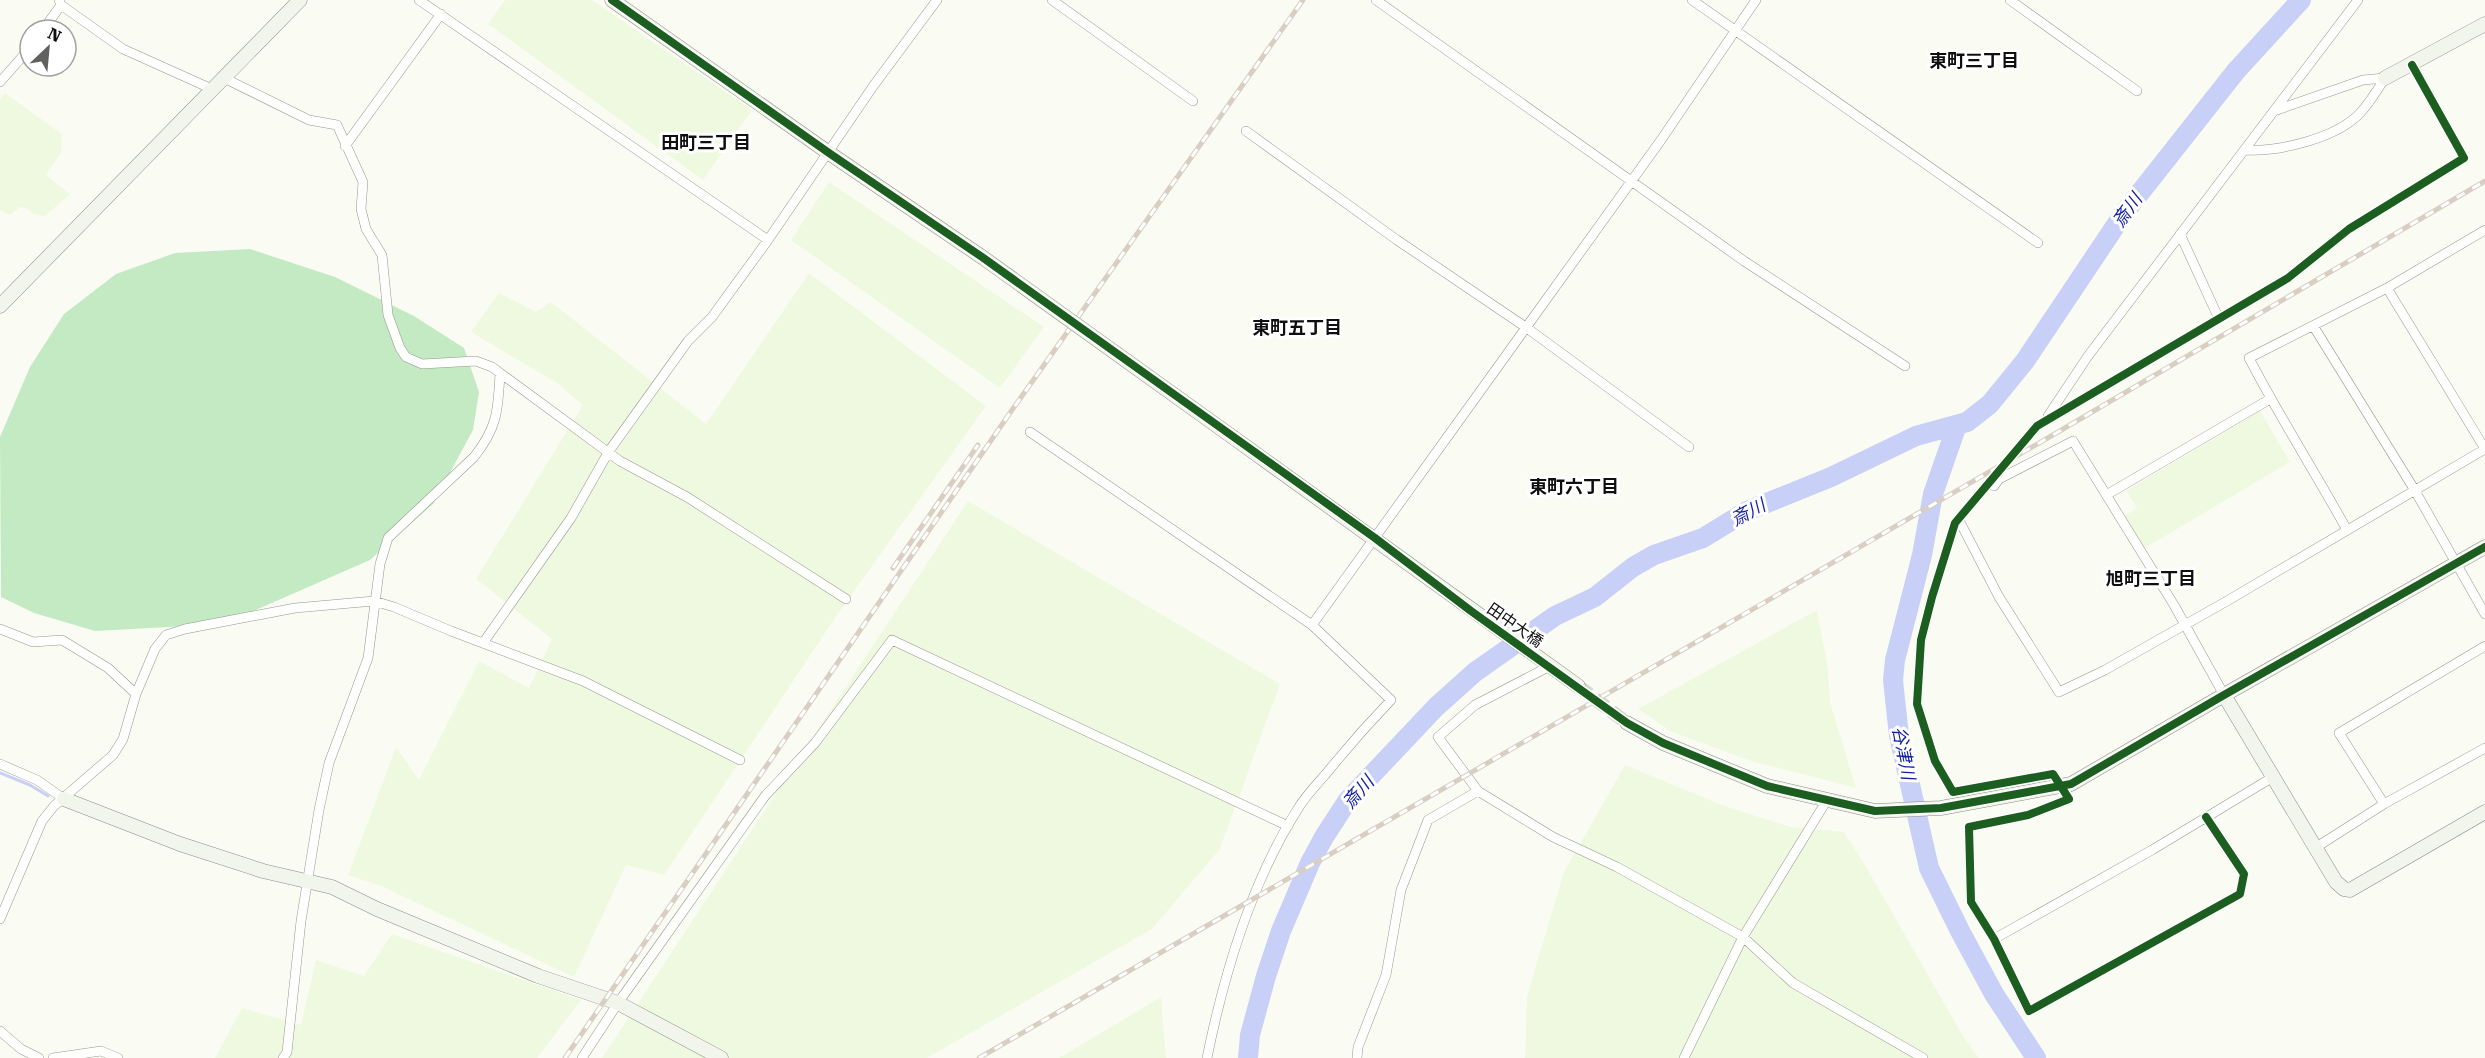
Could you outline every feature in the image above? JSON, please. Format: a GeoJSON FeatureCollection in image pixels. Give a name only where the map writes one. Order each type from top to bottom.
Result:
{"type":"FeatureCollection","features":[{"type":"Feature","properties":{"kind":"street"},"geometry":{"type":"LineString","coordinates":[[0,306],[300,0]]}},
{"type":"Feature","properties":{"kind":"street"},"geometry":{"type":"LineString","coordinates":[[419,0],[768,240]]}},
{"type":"Feature","properties":{"kind":"street","name":"田中大橋"},"geometry":{"type":"LineString","coordinates":[[612,0],[829,153],[982,257],[1578,686]]}},
{"type":"Feature","properties":{"kind":"street"},"geometry":{"type":"LineString","coordinates":[[483,643],[571,518],[609,450],[688,341],[712,317],[829,153],[874,85],[938,0]]}},
{"type":"Feature","properties":{"kind":"street"},"geometry":{"type":"LineString","coordinates":[[1052,0],[1193,101]]}},
{"type":"Feature","properties":{"kind":"street"},"geometry":{"type":"LineString","coordinates":[[1376,0],[1744,261],[1905,366]]}},
{"type":"Feature","properties":{"kind":"street"},"geometry":{"type":"LineString","coordinates":[[1692,0],[1835,98],[2038,243]]}},
{"type":"Feature","properties":{"kind":"street"},"geometry":{"type":"LineString","coordinates":[[1312,625],[1675,121],[1756,0]]}},
{"type":"Feature","properties":{"kind":"street"},"geometry":{"type":"LineString","coordinates":[[2010,0],[2137,91]]}},
{"type":"Feature","properties":{"kind":"street"},"geometry":{"type":"LineString","coordinates":[[2045,420],[2088,356],[2358,0]]}},
{"type":"Feature","properties":{"kind":"street"},"geometry":{"type":"LineString","coordinates":[[51,18],[60,3],[123,49],[212,89]]}},
{"type":"Feature","properties":{"kind":"street"},"geometry":{"type":"LineString","coordinates":[[345,146],[441,14]]}},
{"type":"Feature","properties":{"kind":"street"},"geometry":{"type":"LineString","coordinates":[[2274,111],[2363,80],[2385,78],[2485,24]]}},
{"type":"Feature","properties":{"kind":"street"},"geometry":{"type":"LineString","coordinates":[[0,82],[18,62]]}},
{"type":"Feature","properties":{"kind":"street"},"geometry":{"type":"LineString","coordinates":[[2206,817],[2244,874],[2240,894],[2029,1011],[1994,939],[1971,902],[1969,827],[2028,815],[2068,799],[2053,774],[1953,792],[1935,761],[1917,704],[1921,640],[1932,597],[1958,523],[2037,426],[2288,278],[2349,229],[2464,158],[2412,65]]}},
{"type":"Feature","properties":{"kind":"street"},"geometry":{"type":"LineString","coordinates":[[224,78],[309,120],[337,125],[363,183],[361,209],[366,229],[382,255],[388,315],[399,348],[406,357],[422,364],[476,361],[492,367],[609,450],[621,461],[687,497],[846,599]]}},
{"type":"Feature","properties":{"kind":"street"},"geometry":{"type":"LineString","coordinates":[[2246,150],[2276,150],[2331,133],[2360,114],[2385,78]]}},
{"type":"Feature","properties":{"kind":"street"},"geometry":{"type":"LineString","coordinates":[[1246,131],[1397,240],[1527,328],[1689,447]]}},
{"type":"Feature","properties":{"kind":"street"},"geometry":{"type":"LineString","coordinates":[[2347,531],[2304,451],[2270,399],[2249,357],[2314,327],[2387,288],[2485,230]]}},
{"type":"Feature","properties":{"kind":"street"},"geometry":{"type":"LineString","coordinates":[[2181,234],[2219,319]]}},
{"type":"Feature","properties":{"kind":"street"},"geometry":{"type":"LineString","coordinates":[[1958,523],[1999,597],[2059,692],[2105,670],[2485,449],[2387,288]]}},
{"type":"Feature","properties":{"kind":"street"},"geometry":{"type":"LineString","coordinates":[[2314,327],[2414,489],[2485,614]]}},
{"type":"Feature","properties":{"kind":"street"},"geometry":{"type":"LineString","coordinates":[[283,1058],[287,1052],[307,880],[329,763],[368,658],[380,564],[388,538],[474,457],[486,442],[496,422],[501,373]]}},
{"type":"Feature","properties":{"kind":"street"},"geometry":{"type":"LineString","coordinates":[[2108,495],[2270,399]]}},
{"type":"Feature","properties":{"kind":"street"},"geometry":{"type":"LineString","coordinates":[[1030,432],[1312,625],[1391,700],[1307,796],[1264,872],[1228,968],[1207,1058]]}},
{"type":"Feature","properties":{"kind":"street"},"geometry":{"type":"LineString","coordinates":[[1958,523],[1999,479],[2073,441],[2108,495],[2315,848],[2336,882],[2344,889],[2350,890],[2485,812]]}},
{"type":"Feature","properties":{"kind":"street"},"geometry":{"type":"LineString","coordinates":[[1627,723],[1664,743],[1767,786],[1875,811],[1941,808],[2072,784],[2224,694],[2485,547]]}},
{"type":"Feature","properties":{"kind":"street"},"geometry":{"type":"LineString","coordinates":[[0,919],[42,821],[112,755],[123,739],[136,694],[155,649],[166,635],[185,628],[295,608],[374,601],[583,681],[740,760]]}},
{"type":"Feature","properties":{"kind":"street"},"geometry":{"type":"LineString","coordinates":[[0,629],[33,642],[62,640],[108,668],[136,694]]}},
{"type":"Feature","properties":{"kind":"street"},"geometry":{"type":"LineString","coordinates":[[582,1058],[618,1003],[765,796],[815,743],[892,640],[1288,826]]}},
{"type":"Feature","properties":{"kind":"street"},"geometry":{"type":"LineString","coordinates":[[2384,804],[2339,733],[2485,646]]}},
{"type":"Feature","properties":{"kind":"street"},"geometry":{"type":"LineString","coordinates":[[1546,664],[1475,705],[1438,737],[1478,791],[1553,837],[1617,867],[1743,937],[1793,983],[1923,1058]]}},
{"type":"Feature","properties":{"kind":"street"},"geometry":{"type":"LineString","coordinates":[[2315,848],[2384,804],[2485,748]]}},
{"type":"Feature","properties":{"kind":"street"},"geometry":{"type":"LineString","coordinates":[[0,764],[37,780],[64,799],[180,844],[263,871],[332,887],[377,909],[538,976],[618,1003],[721,1058]]}},
{"type":"Feature","properties":{"kind":"street"},"geometry":{"type":"LineString","coordinates":[[1994,939],[2273,777]]}},
{"type":"Feature","properties":{"kind":"street"},"geometry":{"type":"LineString","coordinates":[[1357,1058],[1358,1047],[1386,975],[1401,890],[1428,820],[1478,791]]}},
{"type":"Feature","properties":{"kind":"street"},"geometry":{"type":"LineString","coordinates":[[1684,1058],[1743,937],[1827,800]]}},
{"type":"Feature","properties":{"kind":"street"},"geometry":{"type":"LineString","coordinates":[[0,1030],[21,1049],[39,1058]]}},
{"type":"Feature","properties":{"kind":"street"},"geometry":{"type":"LineString","coordinates":[[53,1058],[101,1051],[118,1058]]}},
{"type":"Feature","properties":{"kind":"green space"},"geometry":{"type":"Polygon","coordinates":[[[505,0],[592,0],[752,110],[703,180],[488,24],[505,0]]]}},
{"type":"Feature","properties":{"kind":"green space"},"geometry":{"type":"Polygon","coordinates":[[[5,93],[62,134],[61,153],[46,175],[70,194],[45,216],[32,214],[29,209],[20,207],[10,215],[0,210],[0,100],[5,93]]]}},
{"type":"Feature","properties":{"kind":"green space"},"geometry":{"type":"Polygon","coordinates":[[[829,182],[1044,327],[1000,388],[791,240],[829,182]]]}},
{"type":"Feature","properties":{"kind":"green space"},"geometry":{"type":"Polygon","coordinates":[[[250,249],[335,277],[414,316],[464,348],[479,392],[473,430],[433,504],[370,560],[224,624],[95,631],[34,613],[1,597],[0,437],[30,367],[64,314],[116,274],[175,253],[250,249]]]}},
{"type":"Feature","properties":{"kind":"green space"},"geometry":{"type":"Polygon","coordinates":[[[809,273],[986,406],[837,615],[664,875],[626,865],[574,977],[381,886],[348,875],[396,747],[419,780],[479,661],[529,688],[552,639],[476,579],[583,405],[557,383],[471,332],[499,293],[536,312],[551,302],[706,424],[809,273]]]}},
{"type":"Feature","properties":{"kind":"green space"},"geometry":{"type":"Polygon","coordinates":[[[2260,411],[2290,462],[2140,551],[2120,519],[2137,508],[2126,491],[2260,411]]]}},
{"type":"Feature","properties":{"kind":"green space"},"geometry":{"type":"Polygon","coordinates":[[[968,501],[1280,684],[1220,849],[1152,929],[927,1058],[602,1058],[968,501]]]}},
{"type":"Feature","properties":{"kind":"green space"},"geometry":{"type":"Polygon","coordinates":[[[1817,610],[1828,669],[1830,702],[1856,788],[1751,761],[1672,732],[1638,709],[1817,610]]]}},
{"type":"Feature","properties":{"kind":"green space"},"geometry":{"type":"Polygon","coordinates":[[[1625,765],[1727,807],[1791,827],[1844,832],[1963,1036],[1979,1058],[1525,1058],[1527,996],[1564,872],[1625,765]]]}},
{"type":"Feature","properties":{"kind":"green space"},"geometry":{"type":"Polygon","coordinates":[[[392,934],[581,1000],[537,1058],[215,1058],[242,1008],[301,1025],[316,960],[364,976],[392,934]]]}},
{"type":"Feature","properties":{"kind":"green space"},"geometry":{"type":"Polygon","coordinates":[[[1161,997],[1166,1058],[1059,1058],[1161,997]]]}},
{"type":"Feature","properties":{"kind":"waterway","name":"斎川"},"geometry":{"type":"LineString","coordinates":[[1248,1058],[1250,1035],[1266,976],[1281,931],[1310,863],[1348,800],[1436,707],[1475,672],[1555,616],[1595,597],[1633,567],[1654,555],[1703,538],[1747,511],[1831,477],[1916,436],[1967,422],[1990,404],[2025,361],[2124,213],[2236,71],[2301,0]]}},
{"type":"Feature","properties":{"kind":"waterway","name":"谷津川"},"geometry":{"type":"LineString","coordinates":[[1957,425],[1933,494],[1922,555],[1895,660],[1893,680],[1899,736],[1929,868],[1994,994],[2036,1058]]}},
{"type":"Feature","properties":{"kind":"waterway"},"geometry":{"type":"LineString","coordinates":[[0,773],[30,785],[48,796]]}},
{"type":"Feature","properties":{"kind":"tunnel"},"geometry":{"type":"LineString","coordinates":[[1578,686],[1627,723]]}},
{"type":"Feature","properties":{"kind":"railway"},"geometry":{"type":"LineString","coordinates":[[565,1058],[1012,410],[1303,0]]}},
{"type":"Feature","properties":{"kind":"railway"},"geometry":{"type":"LineString","coordinates":[[979,1058],[2058,432],[2485,181]]}},
{"type":"Feature","properties":{"kind":"railway"},"geometry":{"type":"LineString","coordinates":[[893,568],[978,445]]}},
{"type":"Feature","properties":{"kind":"cycle path"},"geometry":{"type":"LineString","coordinates":[[612,0],[829,153],[982,257],[1375,538],[1471,611],[1627,723],[1663,743],[1767,786],[1875,811],[1941,808],[2071,784],[2485,547]]}},
{"type":"Feature","properties":{"kind":"cycle path"},"geometry":{"type":"LineString","coordinates":[[2206,817],[2244,874],[2240,894],[2029,1011],[1994,939],[1971,902],[1969,827],[2028,815],[2069,799],[2053,774],[1953,792],[1935,761],[1917,704],[1921,640],[1932,597],[1955,523],[2037,426],[2288,278],[2349,229],[2464,158],[2412,65]]}},
{"type":"Feature","properties":{"kind":"district","name":"東町三丁目"},"geometry":{"type":"Point","coordinates":[1974,60]}},
{"type":"Feature","properties":{"kind":"district","name":"田町三丁目"},"geometry":{"type":"Point","coordinates":[706,142]}},
{"type":"Feature","properties":{"kind":"district","name":"東町五丁目"},"geometry":{"type":"Point","coordinates":[1297,327]}},
{"type":"Feature","properties":{"kind":"district","name":"東町六丁目"},"geometry":{"type":"Point","coordinates":[1574,486]}},
{"type":"Feature","properties":{"kind":"district","name":"旭町三丁目"},"geometry":{"type":"Point","coordinates":[2151,578]}}]}
